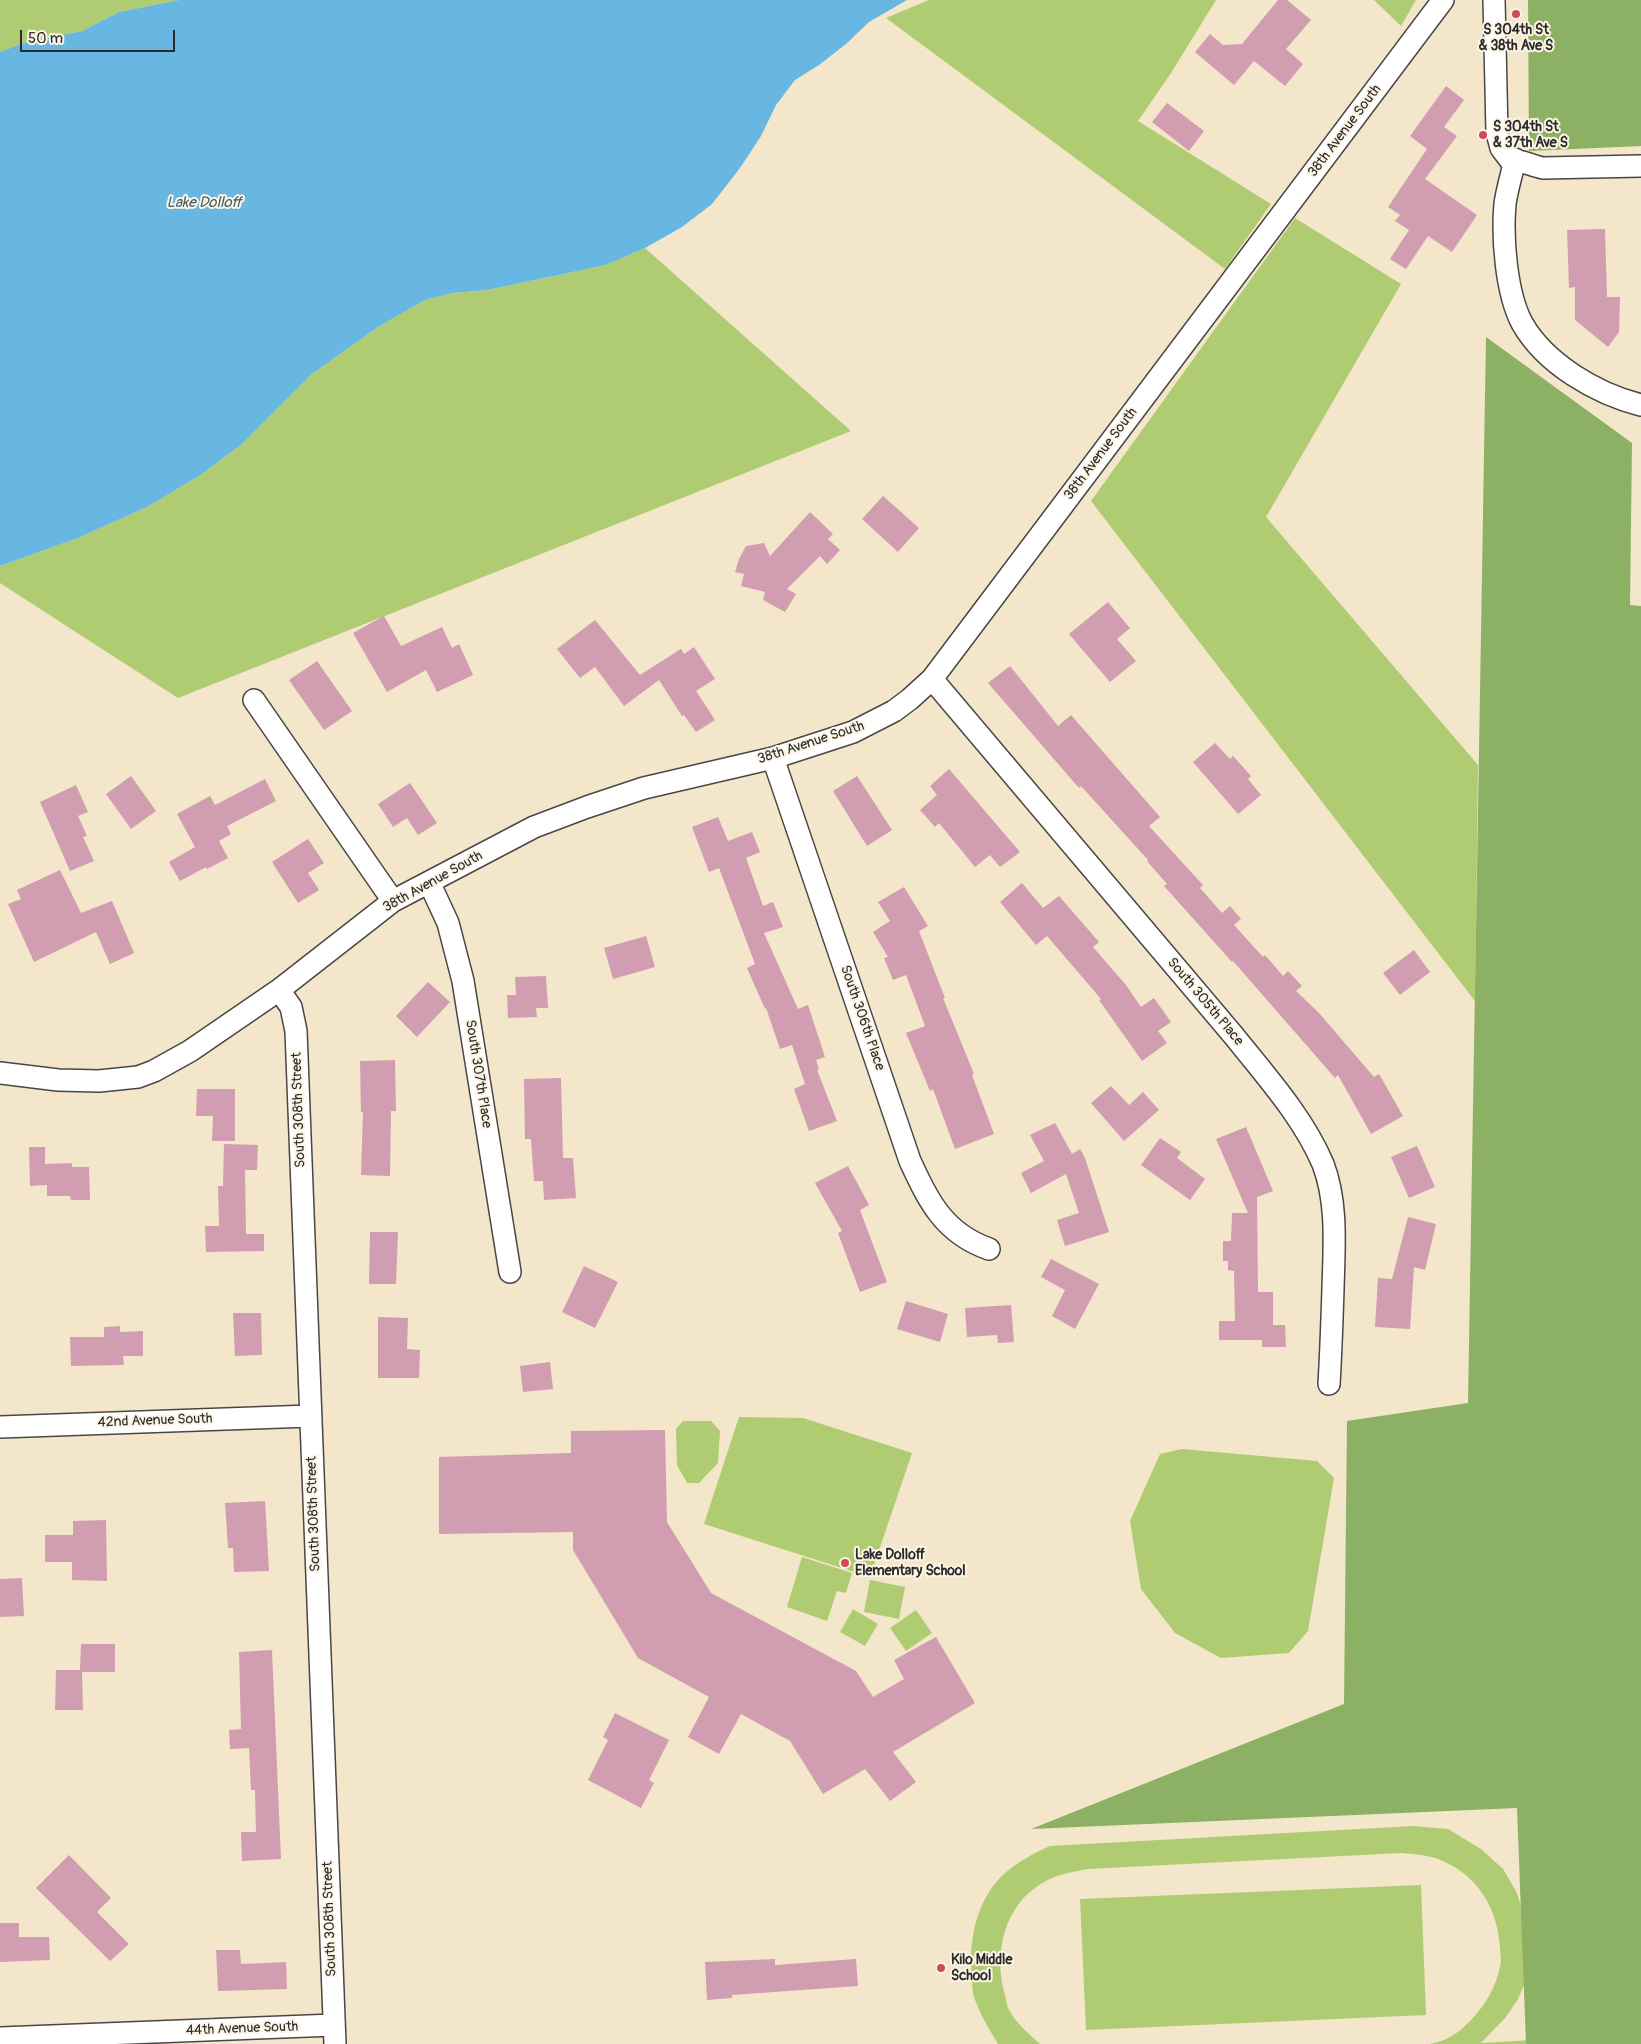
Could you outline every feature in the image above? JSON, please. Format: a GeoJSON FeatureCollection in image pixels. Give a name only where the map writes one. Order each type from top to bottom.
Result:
{"type":"FeatureCollection","features":[{"type":"Feature","properties":{"kind":"street","name":"38th Avenue South"},"geometry":{"type":"LineString","coordinates":[[0,1073],[71,1081],[99,1081],[138,1077],[167,1066],[279,990],[393,902],[534,827],[644,788],[773,758],[835,738],[876,721],[910,699],[932,679],[1443,0]]}},
{"type":"Feature","properties":{"kind":"street"},"geometry":{"type":"LineString","coordinates":[[1494,0],[1497,133],[1504,154],[1510,160],[1515,159],[1543,168],[1641,166]]}},
{"type":"Feature","properties":{"kind":"street"},"geometry":{"type":"LineString","coordinates":[[1515,159],[1505,203],[1505,241],[1513,295],[1522,322],[1543,348],[1560,365],[1579,379],[1626,401],[1641,405]]}},
{"type":"Feature","properties":{"kind":"street","name":"South 305th Place"},"geometry":{"type":"LineString","coordinates":[[932,679],[1234,1036],[1275,1086],[1304,1128],[1323,1165],[1333,1205],[1334,1250],[1329,1384]]}},
{"type":"Feature","properties":{"kind":"street"},"geometry":{"type":"LineString","coordinates":[[254,700],[393,902]]}},
{"type":"Feature","properties":{"kind":"street","name":"South 306th Place"},"geometry":{"type":"LineString","coordinates":[[773,758],[910,1161],[929,1200],[949,1226],[971,1242],[989,1249]]}},
{"type":"Feature","properties":{"kind":"street","name":"South 307th Place"},"geometry":{"type":"LineString","coordinates":[[429,882],[448,923],[463,980],[510,1272]]}},
{"type":"Feature","properties":{"kind":"street","name":"South 308th Street"},"geometry":{"type":"LineString","coordinates":[[279,990],[291,1007],[296,1031],[335,2035]]}},
{"type":"Feature","properties":{"kind":"street","name":"42nd Avenue South"},"geometry":{"type":"LineString","coordinates":[[0,1427],[310,1416]]}},
{"type":"Feature","properties":{"kind":"street","name":"44th Avenue South"},"geometry":{"type":"LineString","coordinates":[[0,2038],[335,2035]]}},
{"type":"Feature","properties":{"kind":"green space"},"geometry":{"type":"Polygon","coordinates":[[[0,0],[179,0],[119,12],[82,31],[23,43],[0,52],[0,0]]]}},
{"type":"Feature","properties":{"kind":"green space"},"geometry":{"type":"Polygon","coordinates":[[[929,0],[1216,0],[1171,73],[1138,121],[1271,204],[1225,269],[886,18],[929,0]]]}},
{"type":"Feature","properties":{"kind":"green space"},"geometry":{"type":"Polygon","coordinates":[[[1374,0],[1416,0],[1401,26],[1374,0]]]}},
{"type":"Feature","properties":{"kind":"green space"},"geometry":{"type":"Polygon","coordinates":[[[1528,0],[1641,0],[1641,146],[1529,151],[1528,0]]]}},
{"type":"Feature","properties":{"kind":"green space"},"geometry":{"type":"Polygon","coordinates":[[[1295,218],[1401,284],[1266,517],[1478,765],[1475,1001],[1091,501],[1295,218]]]}},
{"type":"Feature","properties":{"kind":"green space"},"geometry":{"type":"Polygon","coordinates":[[[645,248],[851,431],[178,698],[0,583],[0,566],[78,538],[149,506],[202,474],[242,444],[312,374],[378,327],[425,300],[453,293],[487,290],[606,265],[645,248]]]}},
{"type":"Feature","properties":{"kind":"green space"},"geometry":{"type":"Polygon","coordinates":[[[1486,337],[1632,443],[1630,605],[1641,606],[1641,2044],[1526,2044],[1517,1808],[1031,1829],[1344,1704],[1347,1421],[1468,1403],[1486,337]]]}},
{"type":"Feature","properties":{"kind":"green space"},"geometry":{"type":"Polygon","coordinates":[[[739,1417],[803,1418],[912,1453],[870,1577],[704,1524],[739,1417]]]}},
{"type":"Feature","properties":{"kind":"green space"},"geometry":{"type":"Polygon","coordinates":[[[683,1421],[711,1421],[720,1431],[718,1463],[699,1483],[687,1483],[677,1465],[676,1429],[683,1421]]]}},
{"type":"Feature","properties":{"kind":"green space"},"geometry":{"type":"Polygon","coordinates":[[[1182,1449],[1317,1461],[1334,1478],[1308,1631],[1289,1653],[1221,1658],[1175,1633],[1141,1589],[1130,1521],[1160,1454],[1182,1449]]]}},
{"type":"Feature","properties":{"kind":"green space"},"geometry":{"type":"Polygon","coordinates":[[[802,1557],[852,1573],[846,1593],[837,1591],[827,1621],[787,1607],[802,1557]]]}},
{"type":"Feature","properties":{"kind":"green space"},"geometry":{"type":"Polygon","coordinates":[[[870,1580],[905,1587],[899,1619],[864,1612],[870,1580]]]}},
{"type":"Feature","properties":{"kind":"green space"},"geometry":{"type":"Polygon","coordinates":[[[853,1609],[878,1624],[865,1646],[840,1632],[853,1609]]]}},
{"type":"Feature","properties":{"kind":"green space"},"geometry":{"type":"Polygon","coordinates":[[[916,1610],[932,1633],[906,1651],[890,1628],[916,1610]]]}},
{"type":"Feature","properties":{"kind":"green space"},"geometry":{"type":"Polygon","coordinates":[[[1413,1826],[1448,1829],[1481,1849],[1503,1869],[1517,1893],[1525,1921],[1526,1980],[1518,1999],[1506,2017],[1481,2043],[1532,2040],[1533,2044],[1430,2044],[1446,2039],[1458,2032],[1472,2019],[1486,2001],[1496,1981],[1501,1964],[1499,1934],[1486,1899],[1470,1879],[1444,1861],[1407,1853],[1088,1869],[1055,1877],[1030,1891],[1019,1903],[1005,1931],[1000,1963],[1008,2008],[1019,2024],[1040,2044],[998,2044],[976,2003],[972,1988],[971,1950],[976,1921],[987,1895],[1005,1873],[1038,1851],[1050,1846],[1413,1826]]]}},
{"type":"Feature","properties":{"kind":"green space"},"geometry":{"type":"Polygon","coordinates":[[[1421,1885],[1426,2015],[1086,2030],[1080,1899],[1421,1885]]]}},
{"type":"Feature","properties":{"kind":"water","name":"Lake Dolloff"},"geometry":{"type":"Polygon","coordinates":[[[179,0],[907,0],[869,22],[846,44],[819,65],[795,80],[776,105],[761,136],[740,168],[712,204],[682,227],[645,248],[606,265],[487,290],[453,293],[425,300],[378,327],[312,374],[242,444],[202,474],[149,506],[78,538],[0,566],[0,52],[23,43],[82,31],[119,12],[179,0]]]}},
{"type":"Feature","properties":{"kind":"building"},"geometry":{"type":"Polygon","coordinates":[[[1278,0],[1287,0],[1311,20],[1286,49],[1303,64],[1285,86],[1254,61],[1234,85],[1195,52],[1210,34],[1223,45],[1242,44],[1278,0]]]}},
{"type":"Feature","properties":{"kind":"building"},"geometry":{"type":"Polygon","coordinates":[[[1446,86],[1464,100],[1444,127],[1457,136],[1425,179],[1477,215],[1452,252],[1428,236],[1406,269],[1390,259],[1409,230],[1395,221],[1400,215],[1388,207],[1427,149],[1410,136],[1446,86]]]}},
{"type":"Feature","properties":{"kind":"building"},"geometry":{"type":"Polygon","coordinates":[[[1167,103],[1204,131],[1189,151],[1152,122],[1167,103]]]}},
{"type":"Feature","properties":{"kind":"building"},"geometry":{"type":"Polygon","coordinates":[[[1605,229],[1607,297],[1620,297],[1619,332],[1608,347],[1575,320],[1575,287],[1569,288],[1567,230],[1605,229]]]}},
{"type":"Feature","properties":{"kind":"building"},"geometry":{"type":"Polygon","coordinates":[[[883,496],[919,528],[898,552],[862,519],[883,496]]]}},
{"type":"Feature","properties":{"kind":"building"},"geometry":{"type":"Polygon","coordinates":[[[810,512],[833,534],[828,539],[840,550],[827,564],[820,556],[787,589],[796,594],[785,612],[763,600],[765,592],[741,586],[744,574],[735,572],[746,546],[764,543],[770,556],[810,512]]]}},
{"type":"Feature","properties":{"kind":"building"},"geometry":{"type":"Polygon","coordinates":[[[1108,602],[1130,628],[1117,639],[1136,661],[1110,682],[1069,634],[1108,602]]]}},
{"type":"Feature","properties":{"kind":"building"},"geometry":{"type":"Polygon","coordinates":[[[384,616],[401,646],[442,627],[452,648],[459,644],[473,675],[437,692],[426,670],[387,692],[353,633],[384,616]]]}},
{"type":"Feature","properties":{"kind":"building"},"geometry":{"type":"Polygon","coordinates":[[[595,620],[640,675],[681,649],[684,654],[694,647],[715,679],[696,691],[715,720],[696,732],[684,715],[682,716],[659,680],[624,706],[595,667],[580,678],[557,649],[595,620]]]}},
{"type":"Feature","properties":{"kind":"building"},"geometry":{"type":"Polygon","coordinates":[[[317,661],[352,711],[324,730],[289,680],[317,661]]]}},
{"type":"Feature","properties":{"kind":"building"},"geometry":{"type":"Polygon","coordinates":[[[1010,666],[1058,726],[1071,715],[1160,817],[1149,826],[1203,885],[1200,888],[1222,913],[1230,906],[1241,919],[1234,925],[1263,957],[1265,955],[1283,976],[1288,971],[1302,986],[1296,991],[1319,1013],[1374,1077],[1379,1074],[1403,1116],[1371,1134],[1338,1075],[1335,1078],[1233,961],[1164,886],[1167,884],[1148,860],[1081,786],[1079,788],[988,683],[1010,666]]]}},
{"type":"Feature","properties":{"kind":"building"},"geometry":{"type":"Polygon","coordinates":[[[1215,743],[1230,759],[1233,756],[1251,776],[1248,779],[1261,795],[1238,814],[1193,762],[1215,743]]]}},
{"type":"Feature","properties":{"kind":"building"},"geometry":{"type":"Polygon","coordinates":[[[949,769],[1020,852],[1000,867],[990,855],[975,867],[939,823],[935,827],[920,810],[937,795],[930,786],[949,769]]]}},
{"type":"Feature","properties":{"kind":"building"},"geometry":{"type":"Polygon","coordinates":[[[131,776],[156,811],[131,829],[106,794],[131,776]]]}},
{"type":"Feature","properties":{"kind":"building"},"geometry":{"type":"Polygon","coordinates":[[[857,776],[892,830],[867,846],[833,791],[857,776]]]}},
{"type":"Feature","properties":{"kind":"building"},"geometry":{"type":"Polygon","coordinates":[[[265,779],[276,801],[227,826],[231,834],[219,841],[228,858],[180,881],[169,862],[195,847],[177,814],[210,796],[215,805],[265,779]]]}},
{"type":"Feature","properties":{"kind":"building"},"geometry":{"type":"Polygon","coordinates":[[[410,783],[437,823],[418,835],[407,818],[393,827],[378,804],[410,783]]]}},
{"type":"Feature","properties":{"kind":"building"},"geometry":{"type":"Polygon","coordinates":[[[76,785],[88,812],[78,816],[87,836],[83,837],[94,861],[70,871],[40,802],[76,785]]]}},
{"type":"Feature","properties":{"kind":"building"},"geometry":{"type":"Polygon","coordinates":[[[718,817],[728,841],[752,832],[760,852],[746,858],[763,906],[773,902],[783,927],[764,933],[798,1009],[808,1005],[825,1057],[816,1060],[819,1069],[817,1070],[837,1121],[809,1131],[794,1089],[805,1084],[792,1045],[780,1049],[766,1008],[747,968],[755,964],[719,868],[709,872],[692,827],[718,817]]]}},
{"type":"Feature","properties":{"kind":"building"},"geometry":{"type":"Polygon","coordinates":[[[308,839],[324,863],[308,873],[319,890],[298,903],[272,862],[308,839]]]}},
{"type":"Feature","properties":{"kind":"building"},"geometry":{"type":"Polygon","coordinates":[[[60,870],[81,913],[112,901],[134,953],[110,964],[96,932],[34,962],[8,904],[21,899],[17,890],[60,870]]]}},
{"type":"Feature","properties":{"kind":"building"},"geometry":{"type":"Polygon","coordinates":[[[1022,883],[1043,908],[1059,896],[1099,942],[1093,947],[1126,985],[1141,1007],[1154,998],[1171,1022],[1158,1031],[1167,1043],[1142,1061],[1099,1000],[1101,999],[1047,936],[1036,945],[1000,902],[1022,883]]]}},
{"type":"Feature","properties":{"kind":"building"},"geometry":{"type":"Polygon","coordinates":[[[904,887],[928,926],[919,931],[945,998],[943,998],[974,1074],[972,1075],[994,1134],[955,1149],[933,1089],[930,1091],[906,1033],[925,1026],[906,975],[893,980],[884,958],[888,957],[873,932],[890,921],[878,902],[904,887]]]}},
{"type":"Feature","properties":{"kind":"building"},"geometry":{"type":"Polygon","coordinates":[[[646,936],[655,967],[613,979],[604,948],[646,936]]]}},
{"type":"Feature","properties":{"kind":"building"},"geometry":{"type":"Polygon","coordinates":[[[1414,950],[1430,972],[1400,995],[1383,973],[1414,950]]]}},
{"type":"Feature","properties":{"kind":"building"},"geometry":{"type":"Polygon","coordinates":[[[546,976],[548,1008],[536,1008],[537,1017],[508,1018],[507,995],[516,995],[515,977],[546,976]]]}},
{"type":"Feature","properties":{"kind":"building"},"geometry":{"type":"Polygon","coordinates":[[[428,982],[450,1002],[417,1037],[396,1016],[428,982]]]}},
{"type":"Feature","properties":{"kind":"building"},"geometry":{"type":"Polygon","coordinates":[[[395,1060],[396,1111],[391,1111],[390,1176],[361,1175],[363,1112],[361,1112],[360,1061],[395,1060]]]}},
{"type":"Feature","properties":{"kind":"building"},"geometry":{"type":"Polygon","coordinates":[[[561,1078],[563,1158],[573,1158],[576,1198],[544,1200],[543,1181],[534,1181],[531,1139],[525,1139],[524,1079],[561,1078]]]}},
{"type":"Feature","properties":{"kind":"building"},"geometry":{"type":"Polygon","coordinates":[[[1111,1086],[1129,1105],[1143,1092],[1159,1110],[1124,1141],[1091,1103],[1111,1086]]]}},
{"type":"Feature","properties":{"kind":"building"},"geometry":{"type":"Polygon","coordinates":[[[197,1089],[235,1089],[235,1141],[212,1141],[213,1116],[196,1116],[197,1089]]]}},
{"type":"Feature","properties":{"kind":"building"},"geometry":{"type":"Polygon","coordinates":[[[1055,1123],[1072,1154],[1080,1149],[1085,1158],[1109,1232],[1065,1246],[1057,1220],[1079,1213],[1066,1174],[1031,1193],[1021,1173],[1044,1161],[1030,1135],[1055,1123]]]}},
{"type":"Feature","properties":{"kind":"building"},"geometry":{"type":"Polygon","coordinates":[[[1246,1127],[1273,1191],[1257,1197],[1258,1292],[1273,1292],[1273,1325],[1285,1325],[1286,1347],[1262,1347],[1262,1340],[1219,1340],[1219,1321],[1235,1321],[1234,1271],[1228,1270],[1228,1261],[1223,1261],[1223,1241],[1231,1241],[1232,1213],[1248,1213],[1216,1139],[1246,1127]]]}},
{"type":"Feature","properties":{"kind":"building"},"geometry":{"type":"Polygon","coordinates":[[[1160,1138],[1181,1152],[1177,1158],[1205,1179],[1190,1200],[1141,1165],[1160,1138]]]}},
{"type":"Feature","properties":{"kind":"building"},"geometry":{"type":"Polygon","coordinates":[[[224,1144],[258,1145],[257,1170],[245,1170],[246,1234],[264,1234],[264,1251],[206,1252],[205,1226],[219,1226],[218,1186],[223,1186],[224,1144]]]}},
{"type":"Feature","properties":{"kind":"building"},"geometry":{"type":"Polygon","coordinates":[[[1417,1146],[1435,1187],[1409,1198],[1391,1157],[1417,1146]]]}},
{"type":"Feature","properties":{"kind":"building"},"geometry":{"type":"Polygon","coordinates":[[[29,1147],[45,1147],[45,1164],[72,1163],[72,1167],[89,1167],[90,1200],[71,1200],[70,1196],[47,1196],[47,1185],[30,1186],[29,1147]]]}},
{"type":"Feature","properties":{"kind":"building"},"geometry":{"type":"Polygon","coordinates":[[[848,1166],[869,1205],[860,1210],[887,1282],[860,1292],[838,1233],[842,1231],[815,1183],[848,1166]]]}},
{"type":"Feature","properties":{"kind":"building"},"geometry":{"type":"Polygon","coordinates":[[[1408,1217],[1436,1224],[1425,1270],[1414,1267],[1410,1329],[1375,1327],[1378,1278],[1392,1279],[1408,1217]]]}},
{"type":"Feature","properties":{"kind":"building"},"geometry":{"type":"Polygon","coordinates":[[[370,1232],[398,1232],[396,1284],[369,1284],[370,1232]]]}},
{"type":"Feature","properties":{"kind":"building"},"geometry":{"type":"Polygon","coordinates":[[[1051,1259],[1099,1284],[1075,1329],[1052,1316],[1065,1290],[1041,1277],[1051,1259]]]}},
{"type":"Feature","properties":{"kind":"building"},"geometry":{"type":"Polygon","coordinates":[[[584,1266],[618,1282],[595,1328],[562,1312],[584,1266]]]}},
{"type":"Feature","properties":{"kind":"building"},"geometry":{"type":"Polygon","coordinates":[[[906,1301],[948,1314],[940,1342],[897,1329],[906,1301]]]}},
{"type":"Feature","properties":{"kind":"building"},"geometry":{"type":"Polygon","coordinates":[[[1011,1305],[1014,1342],[998,1343],[997,1335],[967,1337],[965,1308],[1011,1305]]]}},
{"type":"Feature","properties":{"kind":"building"},"geometry":{"type":"Polygon","coordinates":[[[233,1313],[261,1313],[262,1355],[235,1356],[233,1313]]]}},
{"type":"Feature","properties":{"kind":"building"},"geometry":{"type":"Polygon","coordinates":[[[378,1317],[408,1318],[407,1349],[420,1350],[419,1378],[378,1378],[378,1317]]]}},
{"type":"Feature","properties":{"kind":"building"},"geometry":{"type":"Polygon","coordinates":[[[120,1326],[120,1332],[143,1331],[143,1356],[123,1356],[124,1365],[71,1366],[70,1337],[104,1337],[104,1327],[120,1326]]]}},
{"type":"Feature","properties":{"kind":"building"},"geometry":{"type":"Polygon","coordinates":[[[550,1362],[553,1389],[523,1392],[520,1366],[550,1362]]]}},
{"type":"Feature","properties":{"kind":"building"},"geometry":{"type":"Polygon","coordinates":[[[665,1430],[667,1522],[711,1593],[856,1671],[873,1697],[904,1679],[894,1660],[936,1637],[975,1703],[893,1752],[916,1782],[890,1801],[865,1769],[823,1794],[790,1741],[741,1714],[719,1754],[688,1737],[709,1697],[638,1658],[573,1550],[573,1532],[439,1534],[439,1457],[571,1453],[571,1431],[665,1430]]]}},
{"type":"Feature","properties":{"kind":"building"},"geometry":{"type":"Polygon","coordinates":[[[265,1501],[269,1571],[234,1572],[233,1548],[228,1548],[225,1503],[265,1501]]]}},
{"type":"Feature","properties":{"kind":"building"},"geometry":{"type":"Polygon","coordinates":[[[106,1520],[107,1581],[72,1580],[72,1562],[45,1562],[45,1535],[73,1535],[73,1521],[106,1520]]]}},
{"type":"Feature","properties":{"kind":"building"},"geometry":{"type":"Polygon","coordinates":[[[22,1578],[24,1616],[0,1617],[0,1579],[22,1578]]]}},
{"type":"Feature","properties":{"kind":"building"},"geometry":{"type":"Polygon","coordinates":[[[81,1644],[115,1644],[115,1672],[82,1672],[83,1710],[55,1710],[56,1670],[80,1670],[81,1644]]]}},
{"type":"Feature","properties":{"kind":"building"},"geometry":{"type":"Polygon","coordinates":[[[272,1650],[281,1859],[242,1861],[241,1832],[256,1832],[255,1790],[251,1790],[249,1748],[230,1749],[229,1730],[241,1729],[239,1652],[272,1650]]]}},
{"type":"Feature","properties":{"kind":"building"},"geometry":{"type":"Polygon","coordinates":[[[615,1713],[669,1740],[649,1780],[654,1783],[641,1808],[588,1780],[608,1740],[603,1737],[615,1713]]]}},
{"type":"Feature","properties":{"kind":"building"},"geometry":{"type":"Polygon","coordinates":[[[69,1855],[111,1898],[97,1912],[129,1944],[110,1961],[36,1888],[69,1855]]]}},
{"type":"Feature","properties":{"kind":"building"},"geometry":{"type":"Polygon","coordinates":[[[0,1923],[19,1923],[19,1937],[49,1937],[50,1960],[0,1962],[0,1923]]]}},
{"type":"Feature","properties":{"kind":"building"},"geometry":{"type":"Polygon","coordinates":[[[216,1950],[240,1950],[241,1964],[286,1962],[287,1989],[218,1991],[216,1950]]]}},
{"type":"Feature","properties":{"kind":"building"},"geometry":{"type":"Polygon","coordinates":[[[775,1959],[775,1965],[856,1959],[858,1986],[732,1995],[732,1998],[707,2000],[705,1962],[775,1959]]]}},
{"type":"Feature","properties":{"kind":"place","name":"S 304th St & 38th Ave S"},"geometry":{"type":"Point","coordinates":[1516,14]}},
{"type":"Feature","properties":{"kind":"place","name":"S 304th St & 37th Ave S"},"geometry":{"type":"Point","coordinates":[1483,135]}},
{"type":"Feature","properties":{"kind":"place","name":"Lake Dolloff Elementary School"},"geometry":{"type":"Point","coordinates":[845,1563]}},
{"type":"Feature","properties":{"kind":"place","name":"Kilo Middle School"},"geometry":{"type":"Point","coordinates":[941,1968]}}]}
